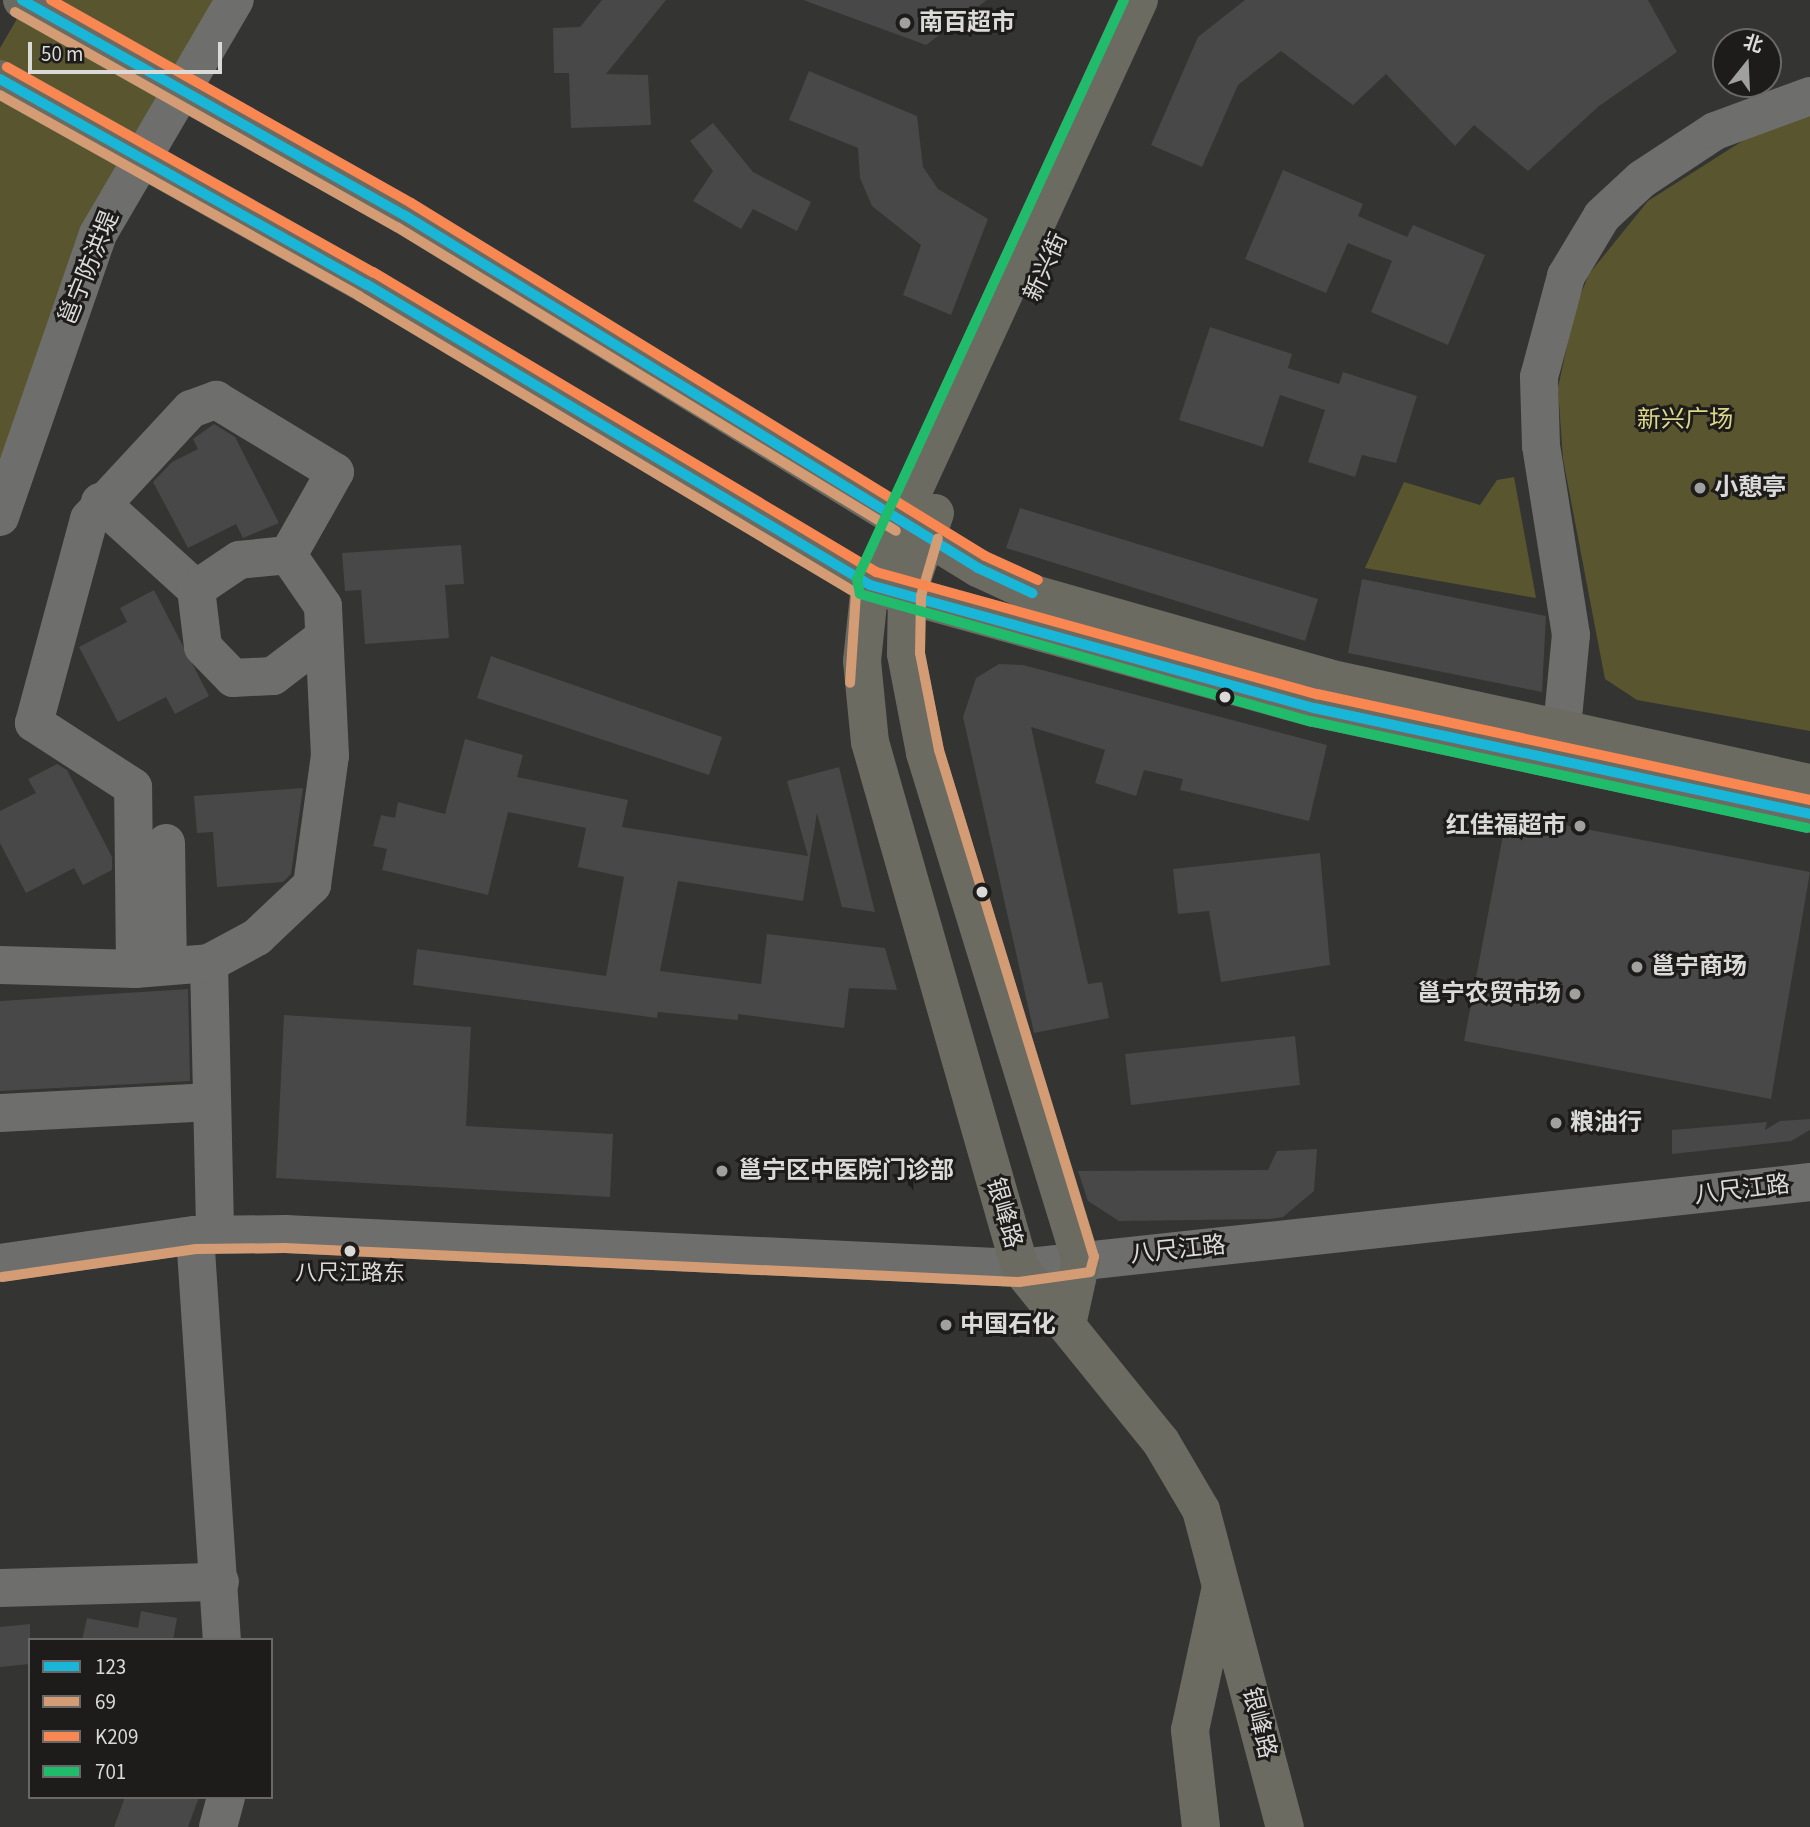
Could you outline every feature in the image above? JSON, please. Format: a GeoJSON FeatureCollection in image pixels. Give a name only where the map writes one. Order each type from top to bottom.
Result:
{"type":"FeatureCollection","features":[{"type":"Feature","properties":{"kind":"main road"},"geometry":{"type":"LineString","coordinates":[[22,0],[404,215],[914,527],[1034,594],[1328,678],[1810,783]]}},
{"type":"Feature","properties":{"kind":"main road","name":"新兴街"},"geometry":{"type":"LineString","coordinates":[[914,527],[1139,0]]}},
{"type":"Feature","properties":{"kind":"main road","name":"新兴街"},"geometry":{"type":"LineString","coordinates":[[914,527],[1167,0]]}},
{"type":"Feature","properties":{"kind":"main road"},"geometry":{"type":"LineString","coordinates":[[0,79],[366,284],[870,585],[1314,708],[1810,814]]}},
{"type":"Feature","properties":{"kind":"main road"},"geometry":{"type":"LineString","coordinates":[[870,585],[914,527]]}},
{"type":"Feature","properties":{"kind":"main road"},"geometry":{"type":"LineString","coordinates":[[914,527],[907,594],[906,654],[925,752],[1081,1261],[1068,1320]]}},
{"type":"Feature","properties":{"kind":"main road","name":"银峰路"},"geometry":{"type":"LineString","coordinates":[[870,585],[862,660],[870,742],[1020,1268],[1068,1320],[1161,1442],[1201,1510],[1223,1578],[1285,1827]]}},
{"type":"Feature","properties":{"kind":"main road"},"geometry":{"type":"LineString","coordinates":[[1201,1827],[1190,1730],[1223,1578]]}},
{"type":"Feature","properties":{"kind":"street","name":"邕宁防洪堤"},"geometry":{"type":"LineString","coordinates":[[0,517],[98,234],[235,0]]}},
{"type":"Feature","properties":{"kind":"street"},"geometry":{"type":"LineString","coordinates":[[1562,728],[1571,635],[1541,446],[1539,377],[1566,276],[1602,216],[1642,179],[1715,131],[1810,96]]}},
{"type":"Feature","properties":{"kind":"street"},"geometry":{"type":"LineString","coordinates":[[151,967],[133,787],[34,723],[89,519],[100,502],[191,409],[216,400],[335,472],[288,555]]}},
{"type":"Feature","properties":{"kind":"street"},"geometry":{"type":"LineString","coordinates":[[100,502],[196,589],[203,647],[233,678],[273,676],[323,638]]}},
{"type":"Feature","properties":{"kind":"street"},"geometry":{"type":"LineString","coordinates":[[196,589],[239,560],[288,555]]}},
{"type":"Feature","properties":{"kind":"street"},"geometry":{"type":"LineString","coordinates":[[0,965],[151,967],[209,963],[257,937],[312,886],[330,755],[323,606],[288,555]]}},
{"type":"Feature","properties":{"kind":"street"},"geometry":{"type":"LineString","coordinates":[[151,967],[166,843]]}},
{"type":"Feature","properties":{"kind":"street"},"geometry":{"type":"LineString","coordinates":[[209,963],[212,1102],[205,1235],[222,1638]]}},
{"type":"Feature","properties":{"kind":"street"},"geometry":{"type":"LineString","coordinates":[[0,1112],[212,1102]]}},
{"type":"Feature","properties":{"kind":"street","name":"八尺江路"},"geometry":{"type":"LineString","coordinates":[[0,1263],[205,1235],[1020,1268],[1810,1182]]}},
{"type":"Feature","properties":{"kind":"street"},"geometry":{"type":"LineString","coordinates":[[0,1588],[220,1582]]}},
{"type":"Feature","properties":{"kind":"street"},"geometry":{"type":"LineString","coordinates":[[218,1827],[225,1799]]}},
{"type":"Feature","properties":{"kind":"green space"},"geometry":{"type":"Polygon","coordinates":[[[28,0],[235,0],[98,234],[0,517],[0,48],[28,0]]]}},
{"type":"Feature","properties":{"kind":"green space","name":"新兴广场"},"geometry":{"type":"Polygon","coordinates":[[[1810,112],[1810,731],[1637,700],[1605,679],[1563,459],[1558,388],[1575,308],[1589,274],[1648,201],[1755,133],[1810,112]]]}},
{"type":"Feature","properties":{"kind":"green space"},"geometry":{"type":"Polygon","coordinates":[[[1514,477],[1536,598],[1365,568],[1404,482],[1480,505],[1497,480],[1514,477]]]}},
{"type":"Feature","properties":{"kind":"building"},"geometry":{"type":"Polygon","coordinates":[[[602,0],[666,0],[606,74],[648,75],[651,125],[571,128],[569,73],[554,73],[553,28],[580,27],[602,0]]]}},
{"type":"Feature","properties":{"kind":"building","name":"南百超市"},"geometry":{"type":"Polygon","coordinates":[[[803,0],[987,0],[926,45],[803,0]]]}},
{"type":"Feature","properties":{"kind":"building"},"geometry":{"type":"Polygon","coordinates":[[[1245,0],[1648,0],[1677,52],[1599,106],[1528,171],[1474,125],[1455,146],[1386,74],[1353,105],[1281,51],[1238,85],[1202,167],[1151,145],[1198,37],[1245,0]]]}},
{"type":"Feature","properties":{"kind":"building"},"geometry":{"type":"Polygon","coordinates":[[[809,71],[917,116],[923,167],[938,189],[988,219],[951,315],[903,295],[921,245],[872,206],[860,178],[858,148],[789,120],[809,71]]]}},
{"type":"Feature","properties":{"kind":"building"},"geometry":{"type":"Polygon","coordinates":[[[713,123],[753,172],[811,202],[797,231],[753,209],[741,229],[693,201],[713,171],[690,141],[713,123]]]}},
{"type":"Feature","properties":{"kind":"building"},"geometry":{"type":"Polygon","coordinates":[[[1283,170],[1363,204],[1358,216],[1407,237],[1413,225],[1485,255],[1448,345],[1371,312],[1392,261],[1348,243],[1326,293],[1245,259],[1283,170]]]}},
{"type":"Feature","properties":{"kind":"building"},"geometry":{"type":"Polygon","coordinates":[[[1210,327],[1292,354],[1288,368],[1339,384],[1343,372],[1417,396],[1396,463],[1362,455],[1355,477],[1308,462],[1325,410],[1280,395],[1263,447],[1179,420],[1210,327]]]}},
{"type":"Feature","properties":{"kind":"building"},"geometry":{"type":"Polygon","coordinates":[[[214,424],[235,437],[279,523],[243,538],[236,524],[188,548],[153,482],[172,462],[198,449],[193,439],[214,424]]]}},
{"type":"Feature","properties":{"kind":"building"},"geometry":{"type":"Polygon","coordinates":[[[1020,508],[1318,599],[1305,641],[1006,548],[1020,508]]]}},
{"type":"Feature","properties":{"kind":"building"},"geometry":{"type":"Polygon","coordinates":[[[461,545],[464,584],[445,585],[449,638],[365,644],[361,590],[345,591],[342,553],[461,545]]]}},
{"type":"Feature","properties":{"kind":"building"},"geometry":{"type":"Polygon","coordinates":[[[1362,579],[1546,616],[1542,692],[1348,653],[1362,579]]]}},
{"type":"Feature","properties":{"kind":"building"},"geometry":{"type":"Polygon","coordinates":[[[154,590],[209,696],[175,714],[166,697],[118,722],[79,647],[127,622],[120,608],[154,590]]]}},
{"type":"Feature","properties":{"kind":"building"},"geometry":{"type":"Polygon","coordinates":[[[491,656],[722,737],[709,775],[477,698],[491,656]]]}},
{"type":"Feature","properties":{"kind":"building"},"geometry":{"type":"Polygon","coordinates":[[[999,664],[1023,665],[1327,745],[1309,821],[1180,790],[1183,779],[1144,770],[1136,796],[1095,783],[1105,750],[1031,727],[1088,984],[1102,982],[1109,1018],[1034,1033],[963,717],[976,678],[999,664]]]}},
{"type":"Feature","properties":{"kind":"building"},"geometry":{"type":"Polygon","coordinates":[[[465,739],[523,755],[517,777],[628,800],[622,827],[808,856],[787,781],[839,767],[875,912],[842,907],[817,813],[803,901],[678,881],[660,971],[761,984],[767,934],[885,948],[897,990],[849,988],[844,1028],[738,1014],[738,1020],[658,1012],[657,1018],[413,985],[417,949],[606,976],[624,877],[578,867],[586,828],[508,812],[488,895],[382,870],[387,849],[373,846],[381,815],[395,818],[398,802],[445,814],[465,739]]]}},
{"type":"Feature","properties":{"kind":"building"},"geometry":{"type":"Polygon","coordinates":[[[57,764],[67,770],[112,857],[112,870],[83,885],[74,868],[26,893],[0,843],[0,811],[36,793],[28,779],[57,764]]]}},
{"type":"Feature","properties":{"kind":"building"},"geometry":{"type":"Polygon","coordinates":[[[303,788],[291,874],[283,882],[217,887],[213,832],[197,833],[194,796],[303,788]]]}},
{"type":"Feature","properties":{"kind":"building","name":"邕宁商场"},"geometry":{"type":"Polygon","coordinates":[[[1507,814],[1810,872],[1771,1099],[1464,1041],[1507,814]]]}},
{"type":"Feature","properties":{"kind":"building"},"geometry":{"type":"Polygon","coordinates":[[[1320,853],[1330,965],[1221,982],[1209,911],[1178,914],[1173,869],[1320,853]]]}},
{"type":"Feature","properties":{"kind":"building"},"geometry":{"type":"Polygon","coordinates":[[[188,989],[190,1081],[0,1091],[0,1001],[188,989]]]}},
{"type":"Feature","properties":{"kind":"building"},"geometry":{"type":"Polygon","coordinates":[[[284,1015],[471,1027],[466,1126],[613,1134],[610,1197],[276,1178],[284,1015]]]}},
{"type":"Feature","properties":{"kind":"building"},"geometry":{"type":"Polygon","coordinates":[[[1295,1036],[1300,1085],[1131,1105],[1125,1054],[1295,1036]]]}},
{"type":"Feature","properties":{"kind":"building"},"geometry":{"type":"Polygon","coordinates":[[[1810,1119],[1810,1130],[1791,1141],[1672,1154],[1672,1130],[1767,1122],[1765,1130],[1780,1121],[1810,1119]]]}},
{"type":"Feature","properties":{"kind":"building"},"geometry":{"type":"Polygon","coordinates":[[[1317,1149],[1314,1191],[1283,1217],[1270,1219],[1119,1221],[1088,1201],[1078,1171],[1268,1170],[1277,1151],[1317,1149]]]}},
{"type":"Feature","properties":{"kind":"building"},"geometry":{"type":"Polygon","coordinates":[[[141,1611],[177,1618],[173,1638],[82,1638],[87,1618],[138,1628],[141,1611]]]}},
{"type":"Feature","properties":{"kind":"building"},"geometry":{"type":"Polygon","coordinates":[[[30,1624],[28,1664],[0,1667],[0,1627],[30,1624]]]}},
{"type":"Feature","properties":{"kind":"building"},"geometry":{"type":"Polygon","coordinates":[[[124,1799],[198,1799],[188,1827],[114,1827],[124,1799]]]}},
{"type":"Feature","properties":{"kind":"transit line","name":"123"},"geometry":{"type":"LineString","coordinates":[[22,0],[404,215],[978,568],[1032,593]]}},
{"type":"Feature","properties":{"kind":"transit line","name":"K209"},"geometry":{"type":"LineString","coordinates":[[51,0],[411,203],[985,556],[1038,580]]}},
{"type":"Feature","properties":{"kind":"transit line","name":"701"},"geometry":{"type":"LineString","coordinates":[[1124,0],[857,579],[860,594],[1310,721],[1807,828]]}},
{"type":"Feature","properties":{"kind":"transit line","name":"69"},"geometry":{"type":"LineString","coordinates":[[15,12],[397,227],[896,531]]}},
{"type":"Feature","properties":{"kind":"transit line","name":"K209"},"geometry":{"type":"LineString","coordinates":[[7,67],[373,272],[876,572],[1317,694],[1810,800]]}},
{"type":"Feature","properties":{"kind":"transit line","name":"123"},"geometry":{"type":"LineString","coordinates":[[0,79],[366,284],[870,585],[1314,708],[1810,814]]}},
{"type":"Feature","properties":{"kind":"transit line","name":"69"},"geometry":{"type":"LineString","coordinates":[[0,95],[359,296],[856,593],[850,683]]}},
{"type":"Feature","properties":{"kind":"transit line","name":"69"},"geometry":{"type":"LineString","coordinates":[[2,1277],[196,1249],[285,1248],[1019,1282],[1090,1272],[1094,1257],[939,750],[920,653],[921,596],[938,538]]}},
{"type":"Feature","properties":{"kind":"place","name":"南百超市"},"geometry":{"type":"Point","coordinates":[905,23]}},
{"type":"Feature","properties":{"kind":"place","name":"小憩亭"},"geometry":{"type":"Point","coordinates":[1700,488]}},
{"type":"Feature","properties":{"kind":"place","name":"红佳福超市"},"geometry":{"type":"Point","coordinates":[1580,826]}},
{"type":"Feature","properties":{"kind":"place","name":"邕宁商场"},"geometry":{"type":"Point","coordinates":[1637,967]}},
{"type":"Feature","properties":{"kind":"place","name":"邕宁农贸市场"},"geometry":{"type":"Point","coordinates":[1575,994]}},
{"type":"Feature","properties":{"kind":"place","name":"粮油行"},"geometry":{"type":"Point","coordinates":[1556,1123]}},
{"type":"Feature","properties":{"kind":"place","name":"邕宁区中医院门诊部"},"geometry":{"type":"Point","coordinates":[722,1171]}},
{"type":"Feature","properties":{"kind":"place","name":"八尺江路东"},"geometry":{"type":"Point","coordinates":[350,1251]}},
{"type":"Feature","properties":{"kind":"place","name":"中国石化"},"geometry":{"type":"Point","coordinates":[946,1325]}}]}
